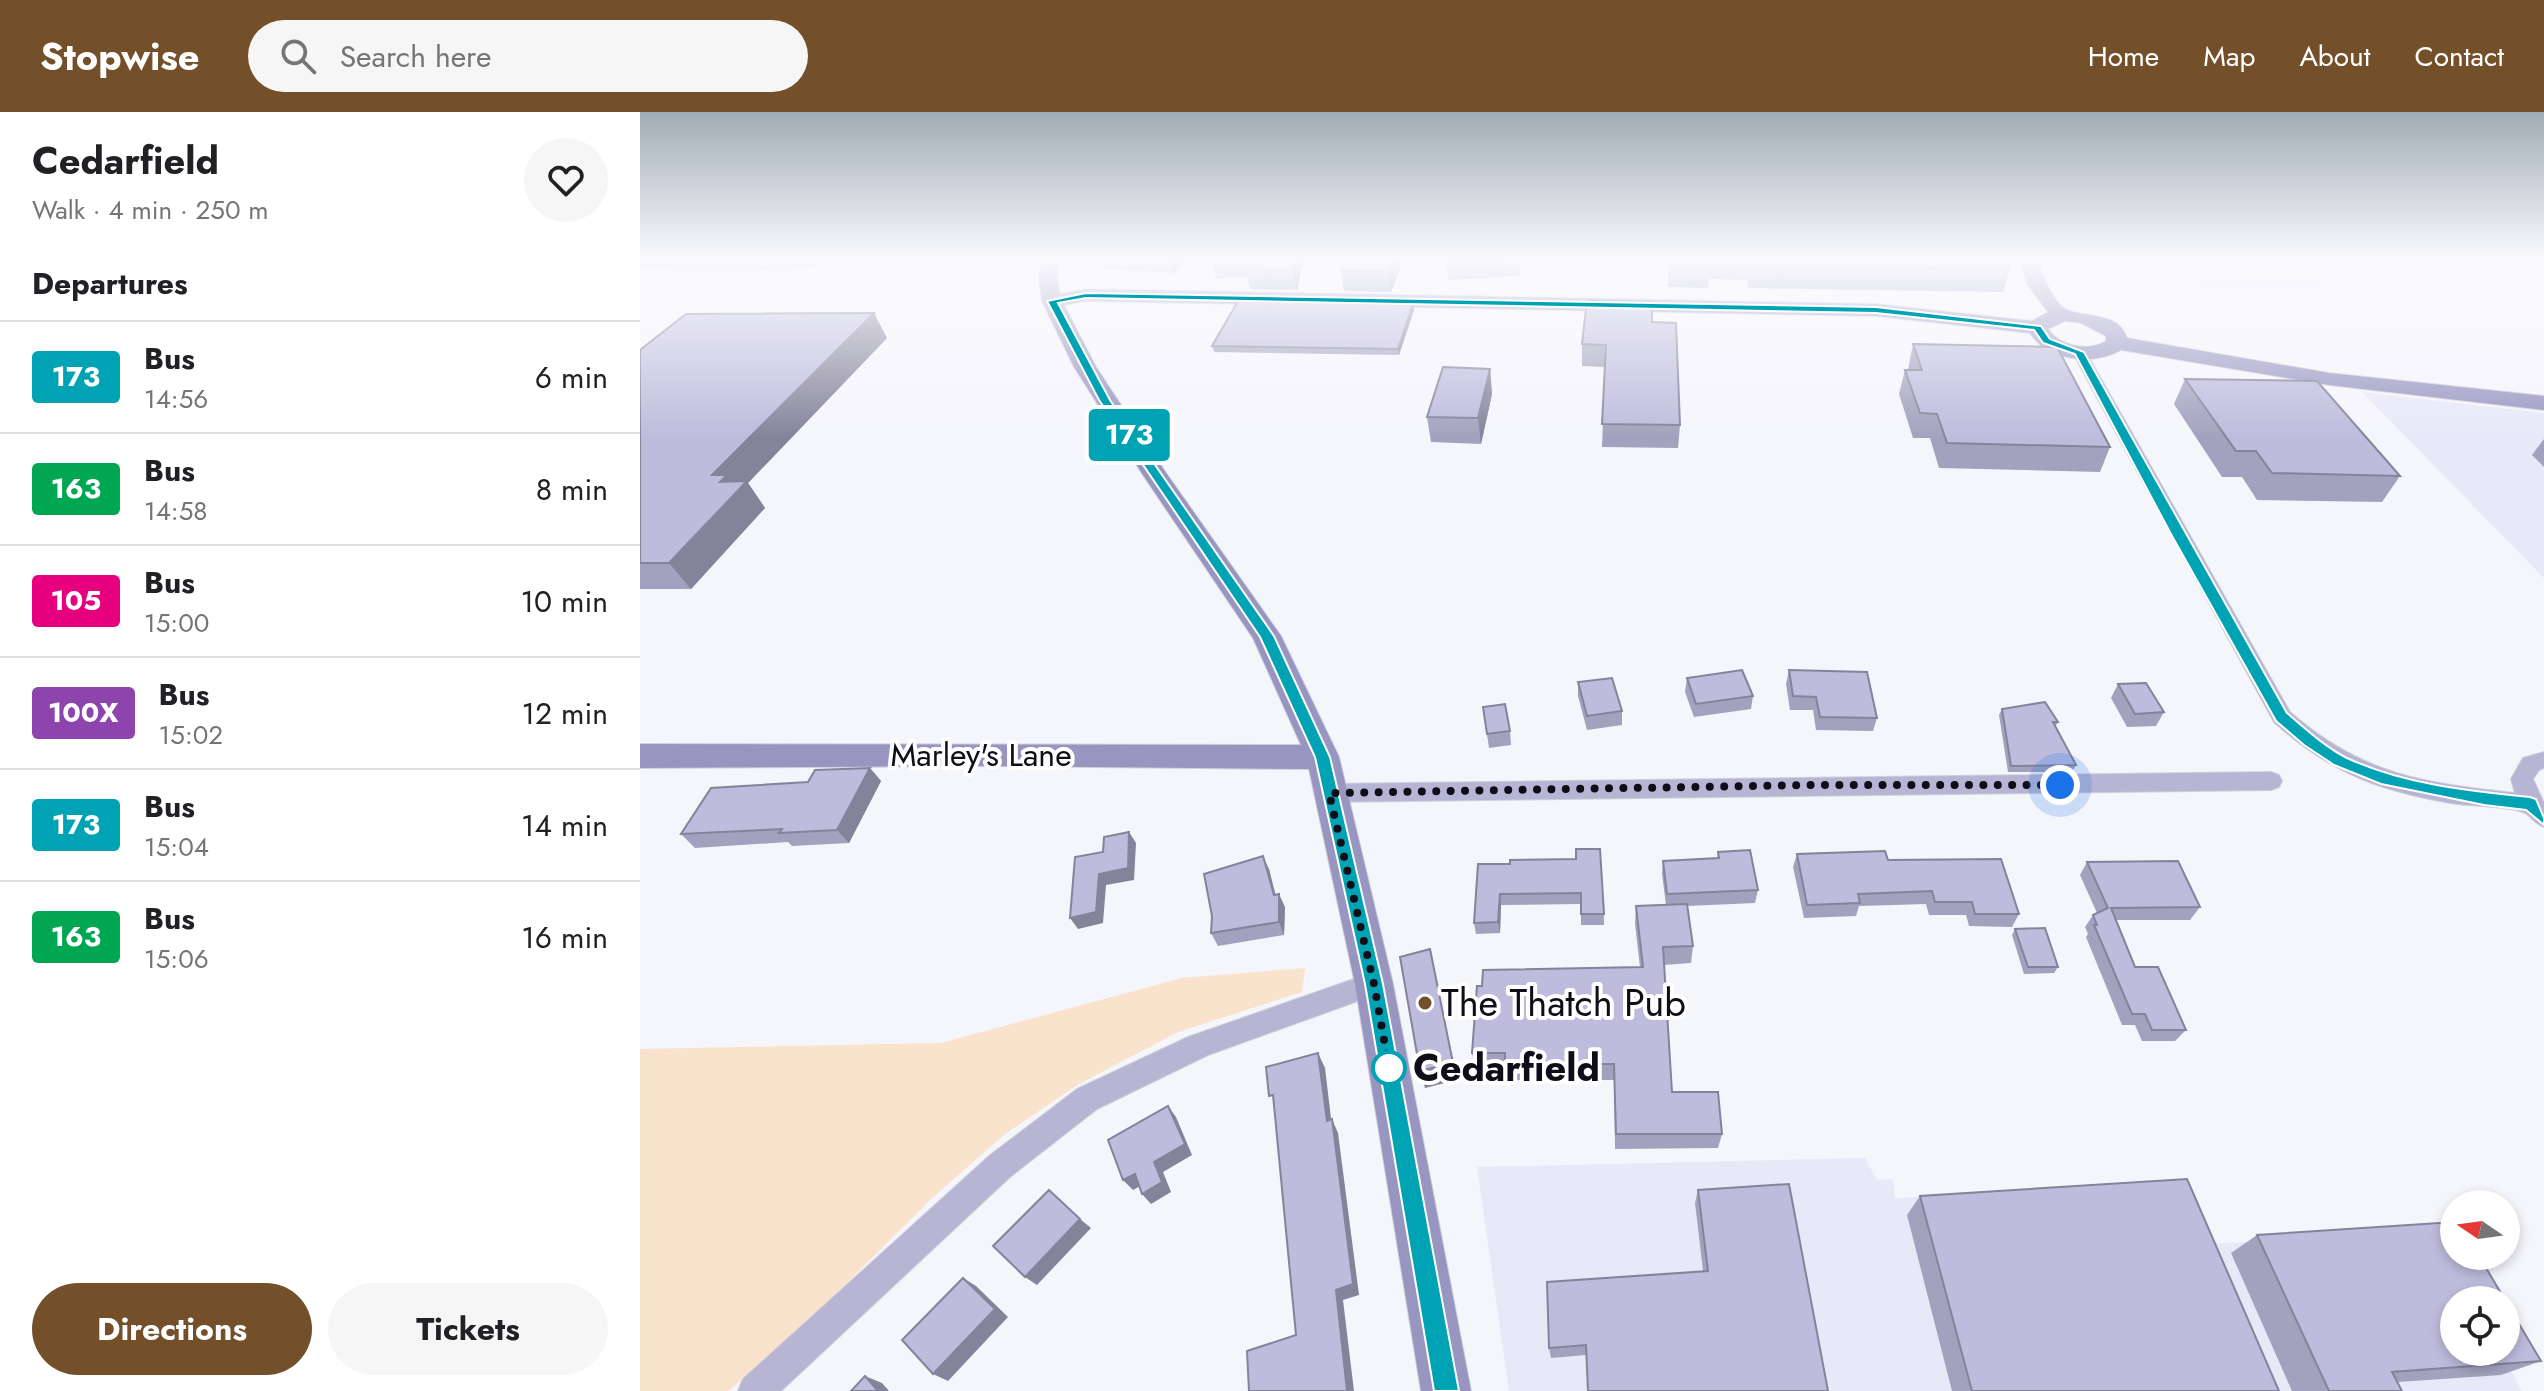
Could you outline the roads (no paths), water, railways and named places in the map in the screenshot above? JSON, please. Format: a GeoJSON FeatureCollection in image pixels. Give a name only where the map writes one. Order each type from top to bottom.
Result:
{"type":"FeatureCollection","features":[{"type":"Feature","properties":{"kind":"street"},"geometry":{"type":"LineString","coordinates":[[1061,319],[1104,400],[1267,636],[1326,775],[1374,984],[1446,1391]]}},
{"type":"Feature","properties":{"kind":"street"},"geometry":{"type":"LineString","coordinates":[[1954,319],[2037,328],[2046,341],[2079,352],[2105,350],[2117,343],[2375,386],[2544,403]]}},
{"type":"Feature","properties":{"kind":"street"},"geometry":{"type":"LineString","coordinates":[[2037,328],[2042,321],[2051,319]]}},
{"type":"Feature","properties":{"kind":"street"},"geometry":{"type":"LineString","coordinates":[[2082,319],[2106,326],[2116,334],[2117,343]]}},
{"type":"Feature","properties":{"kind":"street"},"geometry":{"type":"LineString","coordinates":[[2079,352],[2194,564],[2282,717],[2340,761],[2387,780],[2537,811]]}},
{"type":"Feature","properties":{"kind":"street","name":"Marley's Lane"},"geometry":{"type":"LineString","coordinates":[[640,756],[1326,775]]}},
{"type":"Feature","properties":{"kind":"street"},"geometry":{"type":"LineString","coordinates":[[2537,811],[2522,779],[2531,764],[2544,760]]}},
{"type":"Feature","properties":{"kind":"street"},"geometry":{"type":"LineString","coordinates":[[1326,775],[2271,781]]}},
{"type":"Feature","properties":{"kind":"street"},"geometry":{"type":"LineString","coordinates":[[755,1391],[814,1342],[910,1246],[996,1168],[1089,1097],[1167,1059],[1250,1026],[1374,984]]}},
{"type":"Feature","properties":{"kind":"place","name":"The Thatch Pub"},"geometry":{"type":"Point","coordinates":[1425,1003]}},
{"type":"Feature","properties":{"kind":"place","name":"Cedarfield"},"geometry":{"type":"Point","coordinates":[1389,1068]}}]}
